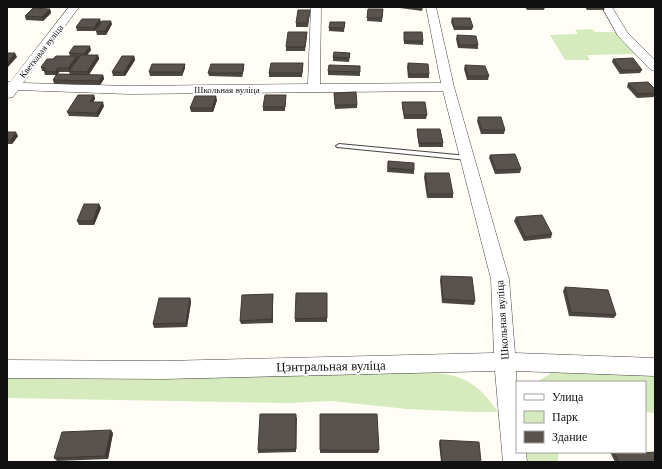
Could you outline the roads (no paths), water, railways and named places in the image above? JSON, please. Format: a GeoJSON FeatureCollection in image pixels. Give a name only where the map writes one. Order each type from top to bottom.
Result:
{"type":"FeatureCollection","features":[{"type":"Feature","properties":{"kind":"street","name":"Кветкавая вуліца"},"geometry":{"type":"LineString","coordinates":[[9,89],[74,7]]}},
{"type":"Feature","properties":{"kind":"street"},"geometry":{"type":"LineString","coordinates":[[314,88],[316,7]]}},
{"type":"Feature","properties":{"kind":"street","name":"Школьная вуліца"},"geometry":{"type":"LineString","coordinates":[[431,7],[448,87],[500,279],[505,362],[515,462]]}},
{"type":"Feature","properties":{"kind":"street"},"geometry":{"type":"LineString","coordinates":[[607,7],[622,34],[655,66]]}},
{"type":"Feature","properties":{"kind":"street","name":"Школьная вуліца"},"geometry":{"type":"LineString","coordinates":[[9,89],[130,90],[448,87]]}},
{"type":"Feature","properties":{"kind":"street","name":"Цэнтральная вуліца"},"geometry":{"type":"LineString","coordinates":[[7,369],[164,370],[505,362],[655,367]]}},
{"type":"Feature","properties":{"kind":"lane"},"geometry":{"type":"LineString","coordinates":[[339,146],[468,158]]}}]}
